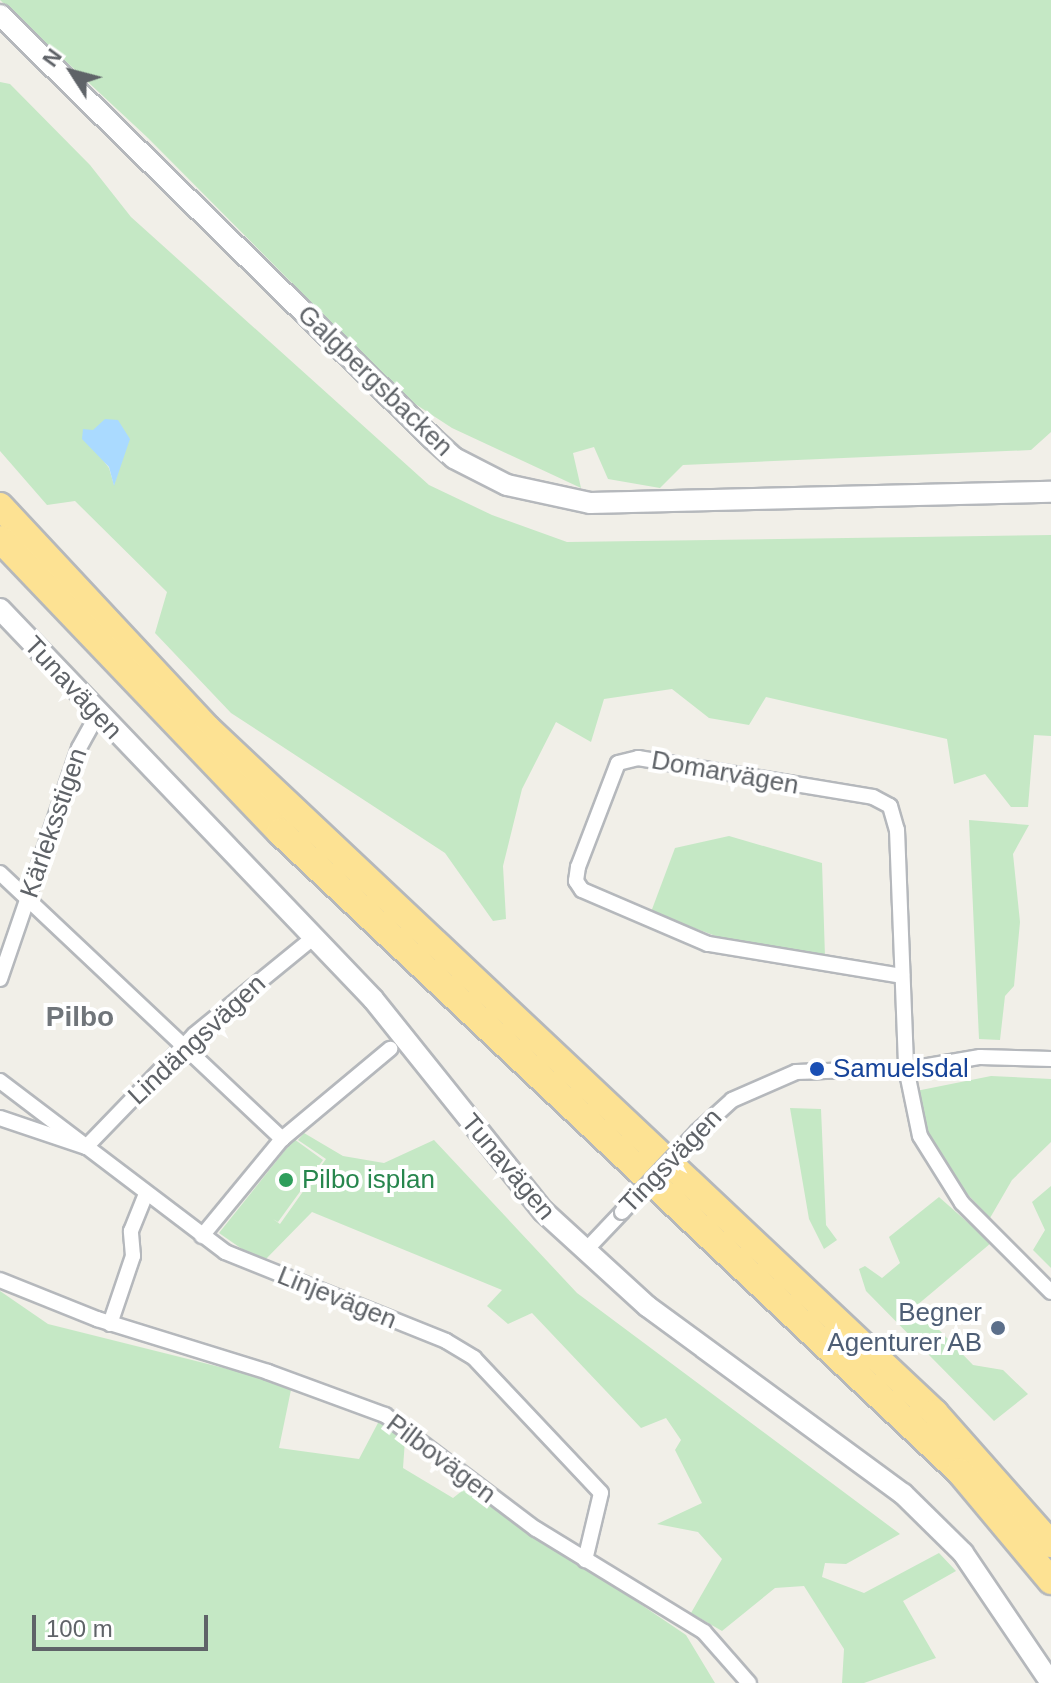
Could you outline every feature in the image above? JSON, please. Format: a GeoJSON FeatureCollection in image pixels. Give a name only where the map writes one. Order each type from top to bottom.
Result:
{"type":"FeatureCollection","features":[{"type":"Feature","properties":{"kind":"highway"},"geometry":{"type":"LineString","coordinates":[[0,506],[207,728],[935,1413],[1051,1544]]}},
{"type":"Feature","properties":{"kind":"highway"},"geometry":{"type":"LineString","coordinates":[[0,539],[280,832],[960,1472],[1051,1581]]}},
{"type":"Feature","properties":{"kind":"street","name":"Galgbergsbacken"},"geometry":{"type":"LineString","coordinates":[[0,15],[433,439],[454,458],[507,485],[590,503],[1051,492]]}},
{"type":"Feature","properties":{"kind":"street","name":"Tunavägen"},"geometry":{"type":"LineString","coordinates":[[0,609],[97,715],[373,999],[496,1158],[585,1251],[675,1328],[848,1449],[903,1494],[963,1553],[1051,1683]]}},
{"type":"Feature","properties":{"kind":"street","name":"Kärleksstigen"},"geometry":{"type":"LineString","coordinates":[[0,979],[79,748],[97,715]]}},
{"type":"Feature","properties":{"kind":"street","name":"Domarvägen"},"geometry":{"type":"LineString","coordinates":[[902,976],[708,944],[582,890],[576,881],[578,867],[618,763],[638,758],[885,802],[896,816],[906,1068],[919,1132],[937,1171],[962,1203],[1051,1292]]}},
{"type":"Feature","properties":{"kind":"street"},"geometry":{"type":"LineString","coordinates":[[0,873],[282,1139]]}},
{"type":"Feature","properties":{"kind":"street","name":"Lindängsvägen"},"geometry":{"type":"LineString","coordinates":[[86,1147],[183,1046],[313,938]]}},
{"type":"Feature","properties":{"kind":"street"},"geometry":{"type":"LineString","coordinates":[[202,1236],[282,1139],[390,1049]]}},
{"type":"Feature","properties":{"kind":"street","name":"Tingsvägen"},"geometry":{"type":"LineString","coordinates":[[585,1251],[697,1132],[732,1100],[796,1072],[906,1068],[980,1057],[1051,1059]]}},
{"type":"Feature","properties":{"kind":"street","name":"Linjevägen"},"geometry":{"type":"LineString","coordinates":[[0,1081],[146,1194],[237,1259],[446,1341],[474,1358],[601,1493],[585,1560]]}},
{"type":"Feature","properties":{"kind":"street"},"geometry":{"type":"LineString","coordinates":[[0,1118],[86,1147]]}},
{"type":"Feature","properties":{"kind":"street"},"geometry":{"type":"LineString","coordinates":[[110,1324],[133,1256],[131,1231],[146,1194]]}},
{"type":"Feature","properties":{"kind":"street","name":"Pilbovägen"},"geometry":{"type":"LineString","coordinates":[[0,1280],[110,1324],[268,1372],[385,1415],[508,1509],[704,1632],[749,1683]]}},
{"type":"Feature","properties":{"kind":"green space"},"geometry":{"type":"Polygon","coordinates":[[[0,0],[1051,0],[1051,432],[1031,450],[683,465],[660,488],[608,479],[594,447],[573,453],[581,488],[452,428],[406,398],[148,138],[0,0]]]}},
{"type":"Feature","properties":{"kind":"green space"},"geometry":{"type":"Polygon","coordinates":[[[0,82],[10,84],[90,165],[131,217],[429,485],[492,515],[567,542],[1051,535],[1051,736],[1034,735],[1028,807],[1011,807],[985,774],[954,784],[947,739],[766,697],[749,725],[709,718],[672,689],[604,699],[591,742],[556,722],[522,789],[503,866],[506,919],[493,921],[445,853],[231,713],[155,633],[167,592],[75,501],[47,505],[0,451],[0,82]],[[90,443],[109,468],[114,485],[122,460],[90,443]]]}},
{"type":"Feature","properties":{"kind":"green space"},"geometry":{"type":"Polygon","coordinates":[[[969,820],[1029,825],[1013,854],[1020,922],[1014,986],[1005,996],[1000,1040],[979,1039],[969,820]]]}},
{"type":"Feature","properties":{"kind":"green space"},"geometry":{"type":"Polygon","coordinates":[[[729,836],[822,863],[825,957],[721,938],[651,912],[675,848],[729,836]]]}},
{"type":"Feature","properties":{"kind":"green space"},"geometry":{"type":"Polygon","coordinates":[[[991,1076],[1051,1079],[1051,1142],[1012,1180],[990,1218],[955,1181],[927,1137],[916,1091],[991,1076]]]}},
{"type":"Feature","properties":{"kind":"green space"},"geometry":{"type":"Polygon","coordinates":[[[790,1108],[821,1109],[826,1225],[837,1240],[824,1249],[809,1219],[790,1108]]]}},
{"type":"Feature","properties":{"kind":"green space"},"geometry":{"type":"Polygon","coordinates":[[[304,1133],[343,1156],[384,1163],[434,1140],[577,1293],[900,1534],[846,1564],[825,1563],[822,1577],[864,1593],[939,1553],[956,1571],[903,1601],[936,1658],[864,1683],[842,1683],[844,1649],[804,1586],[775,1588],[722,1631],[691,1613],[722,1559],[698,1532],[657,1524],[702,1503],[675,1450],[681,1440],[666,1418],[641,1428],[532,1313],[508,1324],[487,1306],[502,1290],[312,1212],[262,1263],[219,1233],[294,1139],[323,1160],[278,1222],[273,1219],[280,1224],[326,1159],[298,1140],[304,1133]]]}},
{"type":"Feature","properties":{"kind":"green space"},"geometry":{"type":"Polygon","coordinates":[[[1051,1186],[1051,1268],[1033,1250],[1045,1230],[1032,1202],[1051,1186]]]}},
{"type":"Feature","properties":{"kind":"green space"},"geometry":{"type":"Polygon","coordinates":[[[939,1197],[991,1243],[916,1306],[973,1365],[1003,1370],[1028,1394],[994,1421],[866,1291],[859,1269],[865,1266],[882,1278],[900,1263],[889,1237],[939,1197]]]}},
{"type":"Feature","properties":{"kind":"green space"},"geometry":{"type":"Polygon","coordinates":[[[0,1291],[48,1324],[292,1385],[279,1448],[359,1459],[379,1421],[405,1440],[403,1468],[453,1498],[467,1487],[686,1635],[715,1683],[0,1683],[0,1291]]]}},
{"type":"Feature","properties":{"kind":"water"},"geometry":{"type":"Polygon","coordinates":[[[105,419],[118,420],[130,439],[114,486],[109,467],[82,439],[83,429],[93,430],[105,419]]]}},
{"type":"Feature","properties":{"kind":"place","name":"Samuelsdal"},"geometry":{"type":"Point","coordinates":[817,1069]}},
{"type":"Feature","properties":{"kind":"place","name":"Pilbo isplan"},"geometry":{"type":"Point","coordinates":[286,1180]}},
{"type":"Feature","properties":{"kind":"place","name":"Begner Agenturer AB"},"geometry":{"type":"Point","coordinates":[998,1328]}},
{"type":"Feature","properties":{"kind":"district","name":"Pilbo"},"geometry":{"type":"Point","coordinates":[80,1017]}}]}
